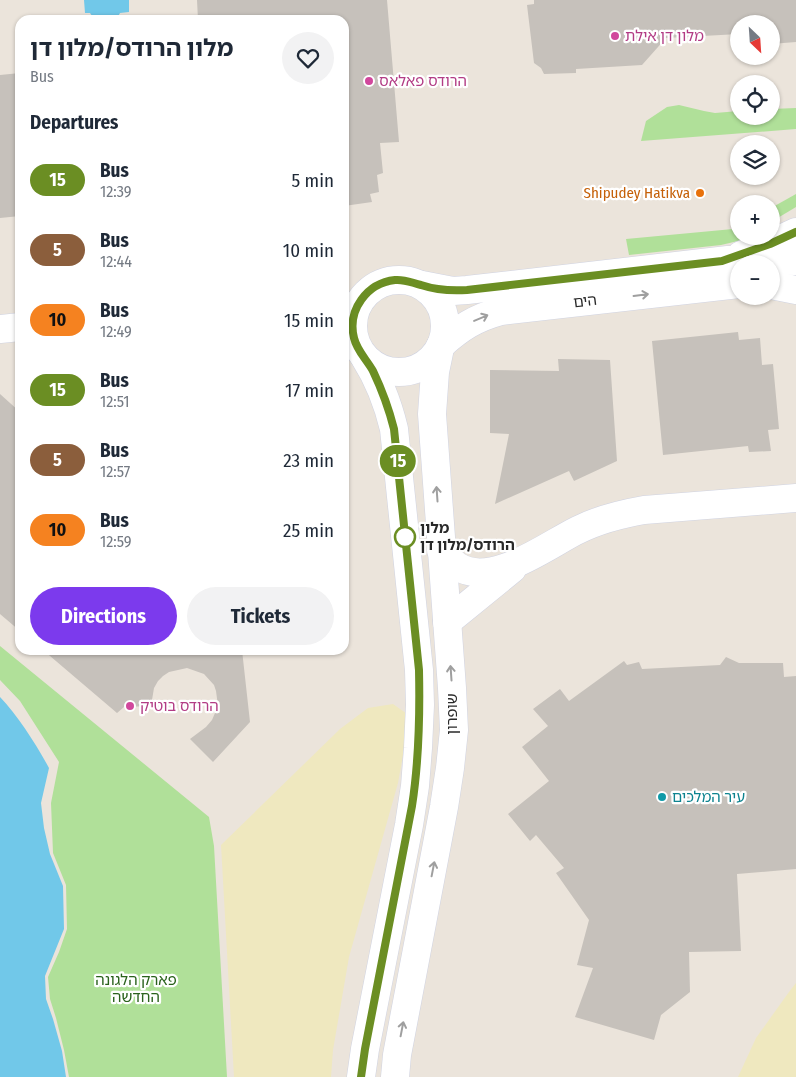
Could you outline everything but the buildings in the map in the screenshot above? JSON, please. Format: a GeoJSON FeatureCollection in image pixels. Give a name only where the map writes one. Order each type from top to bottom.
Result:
{"type":"FeatureCollection","features":[{"type":"Feature","properties":{"kind":"street","name":"הים"},"geometry":{"type":"LineString","coordinates":[[722,261],[770,244],[796,232]]}},
{"type":"Feature","properties":{"kind":"street","name":"הים"},"geometry":{"type":"LineString","coordinates":[[422,285],[448,290],[467,290],[722,261],[796,261]]}},
{"type":"Feature","properties":{"kind":"street"},"geometry":{"type":"LineString","coordinates":[[355,345],[376,367],[383,370],[397,373],[412,371],[425,365],[440,347],[446,328],[444,314],[438,300],[422,285],[401,280],[387,282],[379,284],[362,298],[353,317],[355,345],[372,369],[387,404],[394,429],[419,670],[420,705],[412,806],[361,1077]]}},
{"type":"Feature","properties":{"kind":"street","name":"הים"},"geometry":{"type":"LineString","coordinates":[[440,347],[467,324],[500,311],[730,285]]}},
{"type":"Feature","properties":{"kind":"street"},"geometry":{"type":"LineString","coordinates":[[780,287],[796,290]]}},
{"type":"Feature","properties":{"kind":"street"},"geometry":{"type":"LineString","coordinates":[[349,296],[373,288]]}},
{"type":"Feature","properties":{"kind":"street"},"geometry":{"type":"LineString","coordinates":[[0,329],[15,328]]}},
{"type":"Feature","properties":{"kind":"street","name":"שופרון"},"geometry":{"type":"LineString","coordinates":[[395,1077],[397,1054],[444,807],[454,730],[432,414],[435,372],[440,347]]}},
{"type":"Feature","properties":{"kind":"street"},"geometry":{"type":"LineString","coordinates":[[447,622],[520,562],[583,528],[623,514],[644,510],[796,498]]}},
{"type":"Feature","properties":{"kind":"street"},"geometry":{"type":"LineString","coordinates":[[441,550],[457,566],[473,572],[482,573],[520,562]]}},
{"type":"Feature","properties":{"kind":"green space"},"geometry":{"type":"Polygon","coordinates":[[[679,105],[715,113],[730,112],[730,125],[780,125],[780,109],[796,108],[796,129],[641,141],[646,121],[667,107],[679,105]]]}},
{"type":"Feature","properties":{"kind":"green space"},"geometry":{"type":"Polygon","coordinates":[[[796,194],[796,207],[780,217],[780,203],[796,194]]]}},
{"type":"Feature","properties":{"kind":"green space"},"geometry":{"type":"Polygon","coordinates":[[[730,229],[730,243],[629,255],[626,239],[730,229]]]}},
{"type":"Feature","properties":{"kind":"green space","name":"פארק הלגונה החדשה"},"geometry":{"type":"Polygon","coordinates":[[[0,646],[209,817],[214,846],[227,1077],[69,1077],[64,1050],[50,999],[48,977],[67,929],[66,885],[53,853],[51,803],[59,762],[20,701],[0,680],[0,646]]]}},
{"type":"Feature","properties":{"kind":"sand"},"geometry":{"type":"Polygon","coordinates":[[[393,704],[410,716],[398,783],[349,957],[333,1050],[331,1077],[234,1077],[221,845],[340,729],[368,708],[393,704]]]}},
{"type":"Feature","properties":{"kind":"sand"},"geometry":{"type":"Polygon","coordinates":[[[796,983],[796,1077],[738,1077],[756,1038],[796,983]]]}},
{"type":"Feature","properties":{"kind":"water"},"geometry":{"type":"Polygon","coordinates":[[[84,0],[129,0],[129,12],[120,13],[119,15],[91,15],[85,13],[84,0]]]}},
{"type":"Feature","properties":{"kind":"water"},"geometry":{"type":"Polygon","coordinates":[[[0,697],[26,731],[49,768],[41,803],[50,854],[63,886],[64,929],[45,976],[46,999],[62,1051],[66,1077],[0,1077],[0,697]]]}},
{"type":"Feature","properties":{"kind":"bus line","name":"15"},"geometry":{"type":"LineString","coordinates":[[361,1077],[409,826],[415,786],[420,705],[419,670],[394,429],[382,389],[354,339],[352,324],[358,304],[367,293],[379,284],[394,280],[458,291],[722,261],[750,252],[796,232]]}},
{"type":"Feature","properties":{"kind":"place","name":"מלון דן אילת"},"geometry":{"type":"Point","coordinates":[615,36]}},
{"type":"Feature","properties":{"kind":"place","name":"הרודס פאלאס"},"geometry":{"type":"Point","coordinates":[369,81]}},
{"type":"Feature","properties":{"kind":"place","name":"Shipudey Hatikva"},"geometry":{"type":"Point","coordinates":[700,193]}},
{"type":"Feature","properties":{"kind":"place","name":"מלון הרודס/מלון דן"},"geometry":{"type":"Point","coordinates":[405,537]}},
{"type":"Feature","properties":{"kind":"place","name":"הרודס בוטיק"},"geometry":{"type":"Point","coordinates":[130,706]}},
{"type":"Feature","properties":{"kind":"place","name":"עיר המלכים"},"geometry":{"type":"Point","coordinates":[662,797]}}]}
